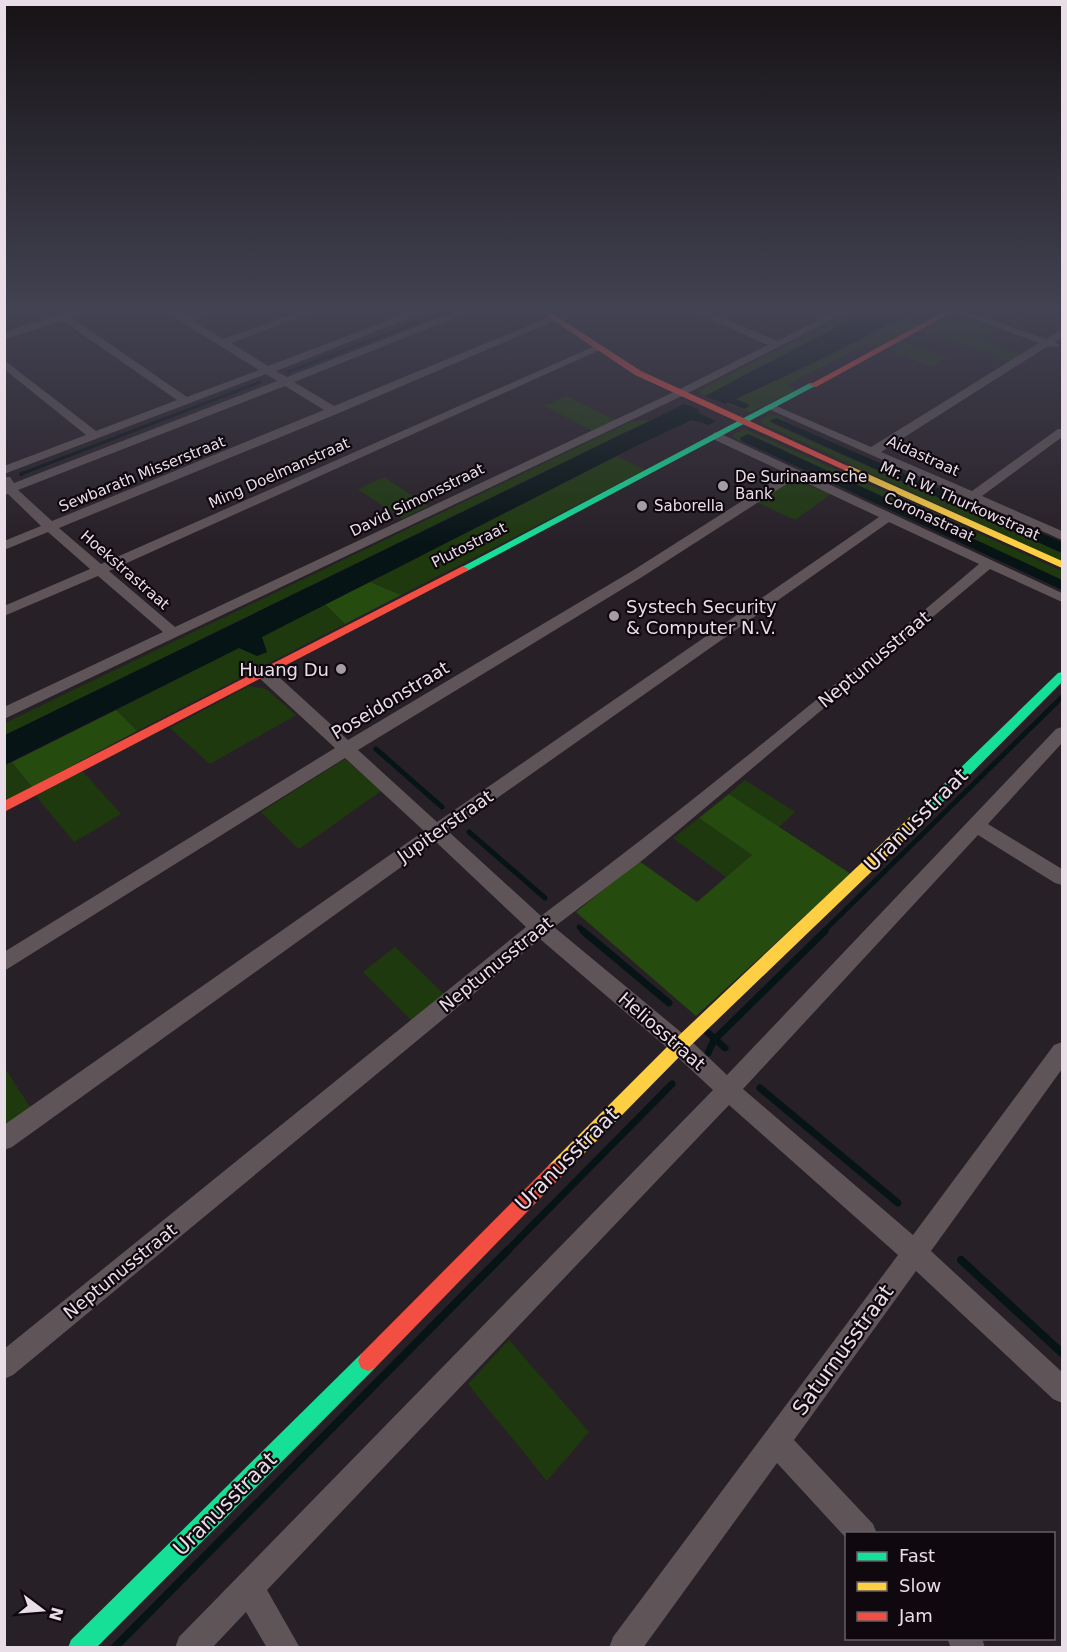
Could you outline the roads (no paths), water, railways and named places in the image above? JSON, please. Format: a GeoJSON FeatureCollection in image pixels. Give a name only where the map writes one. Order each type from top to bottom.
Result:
{"type":"FeatureCollection","features":[{"type":"Feature","properties":{"kind":"street"},"geometry":{"type":"LineString","coordinates":[[37,389],[94,435]]}},
{"type":"Feature","properties":{"kind":"street"},"geometry":{"type":"LineString","coordinates":[[169,389],[186,401]]}},
{"type":"Feature","properties":{"kind":"street"},"geometry":{"type":"LineString","coordinates":[[4,470],[217,389]]}},
{"type":"Feature","properties":{"kind":"street"},"geometry":{"type":"LineString","coordinates":[[6,486],[263,389]]}},
{"type":"Feature","properties":{"kind":"street"},"geometry":{"type":"LineString","coordinates":[[298,389],[335,411]]}},
{"type":"Feature","properties":{"kind":"street","name":"Sewbarath Misserstraat"},"geometry":{"type":"LineString","coordinates":[[4,546],[384,389]]}},
{"type":"Feature","properties":{"kind":"street","name":"Ming Doelmanstraat"},"geometry":{"type":"LineString","coordinates":[[4,612],[507,389]]}},
{"type":"Feature","properties":{"kind":"street","name":"Mr. R.W. Thurkowstraat"},"geometry":{"type":"LineString","coordinates":[[672,389],[1062,565]]}},
{"type":"Feature","properties":{"kind":"street","name":"David Simonsstraat"},"geometry":{"type":"LineString","coordinates":[[4,714],[688,389]]}},
{"type":"Feature","properties":{"kind":"street","name":"Plutostraat"},"geometry":{"type":"LineString","coordinates":[[4,807],[262,671],[651,473],[717,436],[739,418],[770,407],[804,389]]}},
{"type":"Feature","properties":{"kind":"street"},"geometry":{"type":"LineString","coordinates":[[872,452],[973,389]]}},
{"type":"Feature","properties":{"kind":"street","name":"Aidastraat"},"geometry":{"type":"LineString","coordinates":[[770,407],[1062,536]]}},
{"type":"Feature","properties":{"kind":"street"},"geometry":{"type":"LineString","coordinates":[[974,496],[1062,432]]}},
{"type":"Feature","properties":{"kind":"street","name":"Coronastraat"},"geometry":{"type":"LineString","coordinates":[[717,436],[1062,598]]}},
{"type":"Feature","properties":{"kind":"street","name":"Poseidonstraat"},"geometry":{"type":"LineString","coordinates":[[4,963],[348,748],[637,574],[796,472]]}},
{"type":"Feature","properties":{"kind":"street","name":"Hoekstrastraat"},"geometry":{"type":"LineString","coordinates":[[6,486],[174,634]]}},
{"type":"Feature","properties":{"kind":"street","name":"Jupiterstraat"},"geometry":{"type":"LineString","coordinates":[[4,1139],[436,832],[889,516]]}},
{"type":"Feature","properties":{"kind":"street","name":"Neptunusstraat"},"geometry":{"type":"LineString","coordinates":[[4,1366],[540,927],[637,854],[871,663],[989,563]]}},
{"type":"Feature","properties":{"kind":"street","name":"Heliosstraat"},"geometry":{"type":"LineString","coordinates":[[262,671],[540,927],[680,1045],[728,1090],[915,1253],[1062,1390]]}},
{"type":"Feature","properties":{"kind":"street","name":"Uranusstraat"},"geometry":{"type":"LineString","coordinates":[[79,1647],[260,1470],[680,1045],[861,874],[1062,676]]}},
{"type":"Feature","properties":{"kind":"street"},"geometry":{"type":"LineString","coordinates":[[190,1647],[728,1090],[1062,733]]}},
{"type":"Feature","properties":{"kind":"street"},"geometry":{"type":"LineString","coordinates":[[977,826],[1062,879]]}},
{"type":"Feature","properties":{"kind":"street","name":"Saturnusstraat"},"geometry":{"type":"LineString","coordinates":[[629,1645],[1062,1052]]}},
{"type":"Feature","properties":{"kind":"street"},"geometry":{"type":"LineString","coordinates":[[776,1441],[862,1532]]}},
{"type":"Feature","properties":{"kind":"street"},"geometry":{"type":"LineString","coordinates":[[248,1587],[285,1647]]}},
{"type":"Feature","properties":{"kind":"waterway"},"geometry":{"type":"LineString","coordinates":[[23,473],[21,474],[242,389]]}},
{"type":"Feature","properties":{"kind":"waterway"},"geometry":{"type":"LineString","coordinates":[[720,396],[744,406]]}},
{"type":"Feature","properties":{"kind":"waterway"},"geometry":{"type":"LineString","coordinates":[[823,932],[1062,697]]}},
{"type":"Feature","properties":{"kind":"waterway"},"geometry":{"type":"LineString","coordinates":[[376,749],[442,807]]}},
{"type":"Feature","properties":{"kind":"waterway"},"geometry":{"type":"LineString","coordinates":[[469,832],[545,898]]}},
{"type":"Feature","properties":{"kind":"waterway"},"geometry":{"type":"LineString","coordinates":[[579,927],[585,932]]}},
{"type":"Feature","properties":{"kind":"waterway"},"geometry":{"type":"LineString","coordinates":[[583,931],[669,1003]]}},
{"type":"Feature","properties":{"kind":"waterway"},"geometry":{"type":"LineString","coordinates":[[715,1039],[825,931]]}},
{"type":"Feature","properties":{"kind":"waterway"},"geometry":{"type":"LineString","coordinates":[[707,1032],[715,1039]]}},
{"type":"Feature","properties":{"kind":"waterway"},"geometry":{"type":"LineString","coordinates":[[708,1053],[715,1039]]}},
{"type":"Feature","properties":{"kind":"waterway"},"geometry":{"type":"LineString","coordinates":[[715,1039],[725,1048]]}},
{"type":"Feature","properties":{"kind":"waterway"},"geometry":{"type":"LineString","coordinates":[[506,1252],[672,1084]]}},
{"type":"Feature","properties":{"kind":"waterway"},"geometry":{"type":"LineString","coordinates":[[760,1088],[898,1203]]}},
{"type":"Feature","properties":{"kind":"waterway"},"geometry":{"type":"LineString","coordinates":[[114,1648],[508,1250]]}},
{"type":"Feature","properties":{"kind":"waterway"},"geometry":{"type":"LineString","coordinates":[[961,1260],[1062,1353]]}},
{"type":"Feature","properties":{"kind":"place","name":"De Surinaamsche Bank"},"geometry":{"type":"Point","coordinates":[723,486]}},
{"type":"Feature","properties":{"kind":"place","name":"Saborella"},"geometry":{"type":"Point","coordinates":[642,506]}},
{"type":"Feature","properties":{"kind":"place","name":"Systech Security & Computer N.V."},"geometry":{"type":"Point","coordinates":[614,616]}},
{"type":"Feature","properties":{"kind":"place","name":"Huang Du"},"geometry":{"type":"Point","coordinates":[341,669]}}]}
